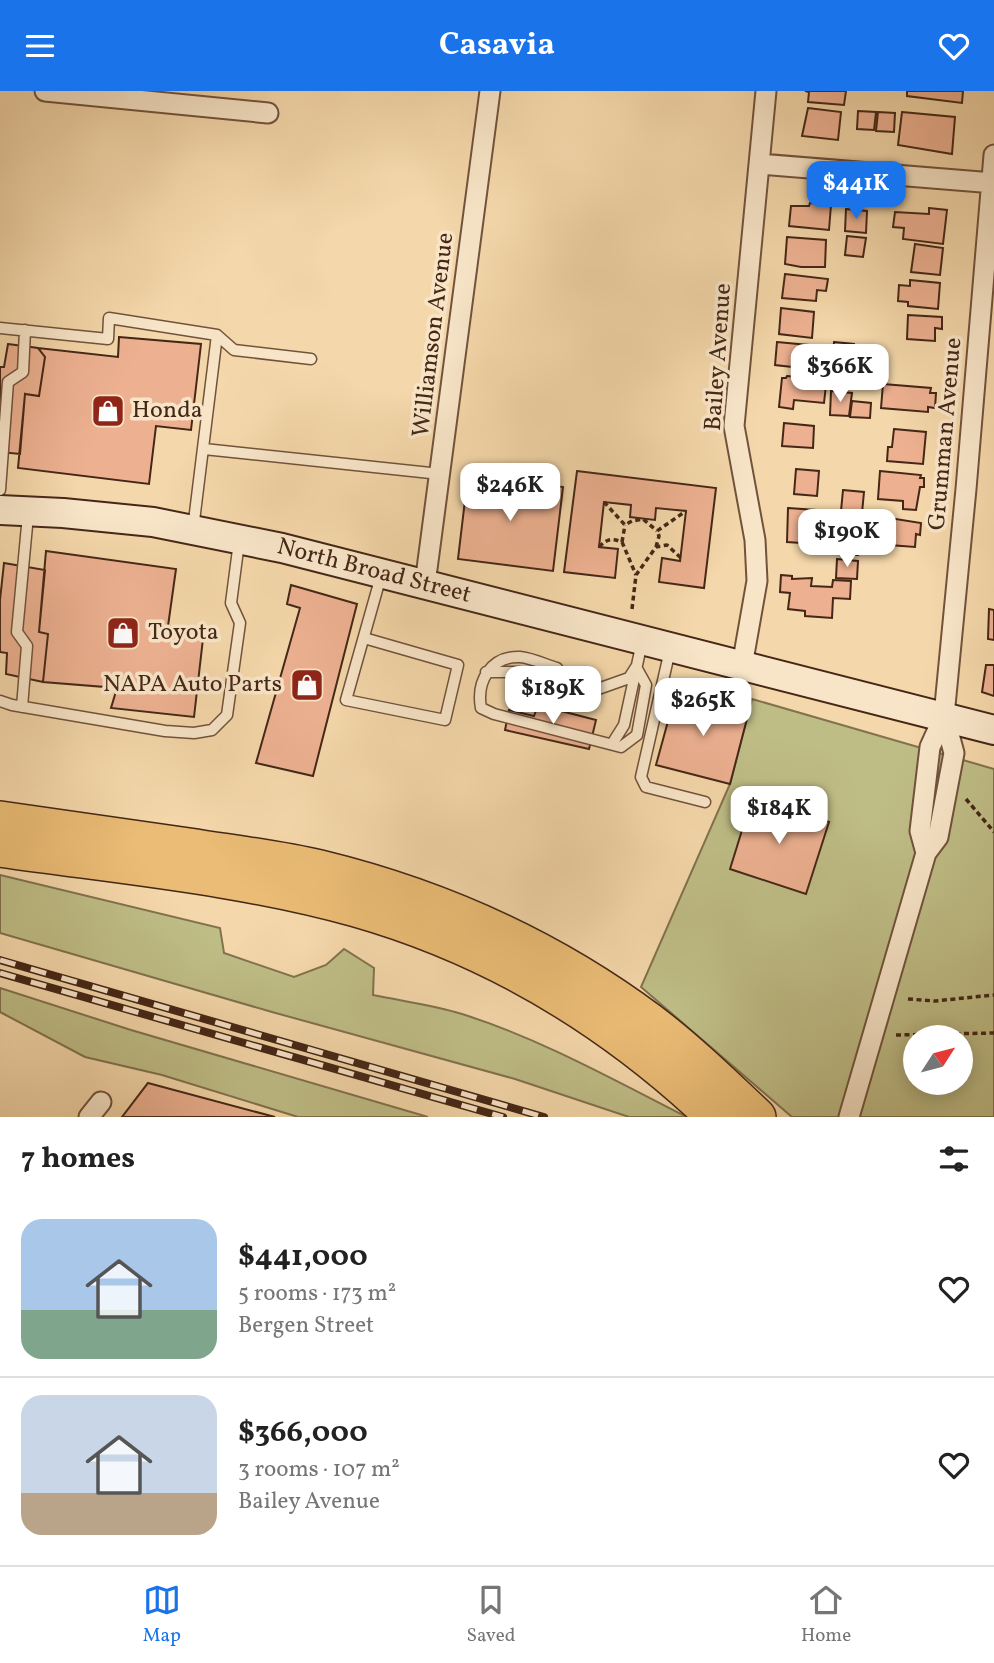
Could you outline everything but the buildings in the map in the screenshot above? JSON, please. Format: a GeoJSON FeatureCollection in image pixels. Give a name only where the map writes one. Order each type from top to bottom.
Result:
{"type":"FeatureCollection","features":[{"type":"Feature","properties":{"kind":"highway"},"geometry":{"type":"LineString","coordinates":[[0,820],[317,868],[457,912],[557,961],[619,1000],[678,1045],[757,1117]]}},
{"type":"Feature","properties":{"kind":"highway"},"geometry":{"type":"LineString","coordinates":[[0,848],[285,891],[356,908],[423,930],[490,958],[585,1011],[643,1053],[715,1117]]}},
{"type":"Feature","properties":{"kind":"main road","name":"North Broad Street"},"geometry":{"type":"LineString","coordinates":[[0,509],[113,517],[239,538],[425,584],[639,654],[670,648],[994,730]]}},
{"type":"Feature","properties":{"kind":"street"},"geometry":{"type":"LineString","coordinates":[[45,91],[268,113]]}},
{"type":"Feature","properties":{"kind":"street","name":"Williamson Avenue"},"geometry":{"type":"LineString","coordinates":[[425,584],[490,91]]}},
{"type":"Feature","properties":{"kind":"street","name":"Bailey Avenue"},"geometry":{"type":"LineString","coordinates":[[742,666],[757,581],[755,540],[734,426],[766,91]]}},
{"type":"Feature","properties":{"kind":"street","name":"Grumman Avenue"},"geometry":{"type":"LineString","coordinates":[[849,1117],[926,853],[920,831],[930,747],[944,716],[994,155]]}},
{"type":"Feature","properties":{"kind":"street"},"geometry":{"type":"LineString","coordinates":[[760,164],[993,183]]}},
{"type":"Feature","properties":{"kind":"lane"},"geometry":{"type":"LineString","coordinates":[[0,328],[108,339],[109,318],[217,335],[234,349],[311,359]]}},
{"type":"Feature","properties":{"kind":"lane"},"geometry":{"type":"LineString","coordinates":[[0,489],[8,382],[23,372],[25,330]]}},
{"type":"Feature","properties":{"kind":"lane"},"geometry":{"type":"LineString","coordinates":[[192,529],[217,335]]}},
{"type":"Feature","properties":{"kind":"lane"},"geometry":{"type":"LineString","coordinates":[[204,449],[441,474]]}},
{"type":"Feature","properties":{"kind":"lane"},"geometry":{"type":"LineString","coordinates":[[22,707],[27,646],[17,632],[28,511]]}},
{"type":"Feature","properties":{"kind":"lane"},"geometry":{"type":"LineString","coordinates":[[0,701],[165,731],[194,733],[212,730],[227,715],[240,623],[231,603],[239,538]]}},
{"type":"Feature","properties":{"kind":"lane"},"geometry":{"type":"LineString","coordinates":[[364,638],[458,665],[445,720],[346,699],[382,572]]}},
{"type":"Feature","properties":{"kind":"lane"},"geometry":{"type":"LineString","coordinates":[[670,648],[642,782],[646,787],[705,802]]}},
{"type":"Feature","properties":{"kind":"lane"},"geometry":{"type":"LineString","coordinates":[[485,672],[519,672],[549,682],[563,680],[598,689],[629,678],[639,654]]}},
{"type":"Feature","properties":{"kind":"lane"},"geometry":{"type":"LineString","coordinates":[[563,680],[557,669],[523,657],[504,658],[485,672],[478,694],[481,708],[494,714],[621,747],[637,735],[646,685],[639,654]]}},
{"type":"Feature","properties":{"kind":"lane"},"geometry":{"type":"LineString","coordinates":[[611,744],[624,725],[639,654]]}},
{"type":"Feature","properties":{"kind":"path"},"geometry":{"type":"LineString","coordinates":[[604,502],[625,525]]}},
{"type":"Feature","properties":{"kind":"path"},"geometry":{"type":"LineString","coordinates":[[657,531],[686,511]]}},
{"type":"Feature","properties":{"kind":"path"},"geometry":{"type":"LineString","coordinates":[[625,525],[643,519],[659,536],[656,547],[636,576],[632,609]]}},
{"type":"Feature","properties":{"kind":"path"},"geometry":{"type":"LineString","coordinates":[[625,525],[622,542],[636,576]]}},
{"type":"Feature","properties":{"kind":"path"},"geometry":{"type":"LineString","coordinates":[[599,547],[606,540],[622,542]]}},
{"type":"Feature","properties":{"kind":"path"},"geometry":{"type":"LineString","coordinates":[[656,547],[667,545],[681,558]]}},
{"type":"Feature","properties":{"kind":"path"},"geometry":{"type":"LineString","coordinates":[[961,794],[994,832]]}},
{"type":"Feature","properties":{"kind":"path"},"geometry":{"type":"LineString","coordinates":[[908,999],[935,1001],[994,995]]}},
{"type":"Feature","properties":{"kind":"path"},"geometry":{"type":"LineString","coordinates":[[897,1035],[994,1033]]}},
{"type":"Feature","properties":{"kind":"shaded area"},"geometry":{"type":"Polygon","coordinates":[[[752,699],[994,769],[994,1117],[792,1117],[641,987],[730,784],[752,699]]]}},
{"type":"Feature","properties":{"kind":"shaded area"},"geometry":{"type":"Polygon","coordinates":[[[0,875],[220,928],[224,953],[294,977],[326,965],[344,949],[374,968],[373,995],[440,1008],[520,1035],[687,1117],[629,1117],[515,1079],[0,933],[0,875]]]}},
{"type":"Feature","properties":{"kind":"shaded area"},"geometry":{"type":"Polygon","coordinates":[[[0,988],[131,1030],[428,1117],[298,1117],[162,1075],[85,1057],[0,1012],[0,988]]]}},
{"type":"Feature","properties":{"kind":"railway"},"geometry":{"type":"LineString","coordinates":[[0,960],[544,1117]]}},
{"type":"Feature","properties":{"kind":"railway"},"geometry":{"type":"LineString","coordinates":[[0,973],[503,1117]]}},
{"type":"Feature","properties":{"kind":"place","name":"Honda"},"geometry":{"type":"Point","coordinates":[108,411]}},
{"type":"Feature","properties":{"kind":"place","name":"Toyota"},"geometry":{"type":"Point","coordinates":[123,633]}},
{"type":"Feature","properties":{"kind":"place","name":"NAPA Auto Parts"},"geometry":{"type":"Point","coordinates":[307,685]}}]}
